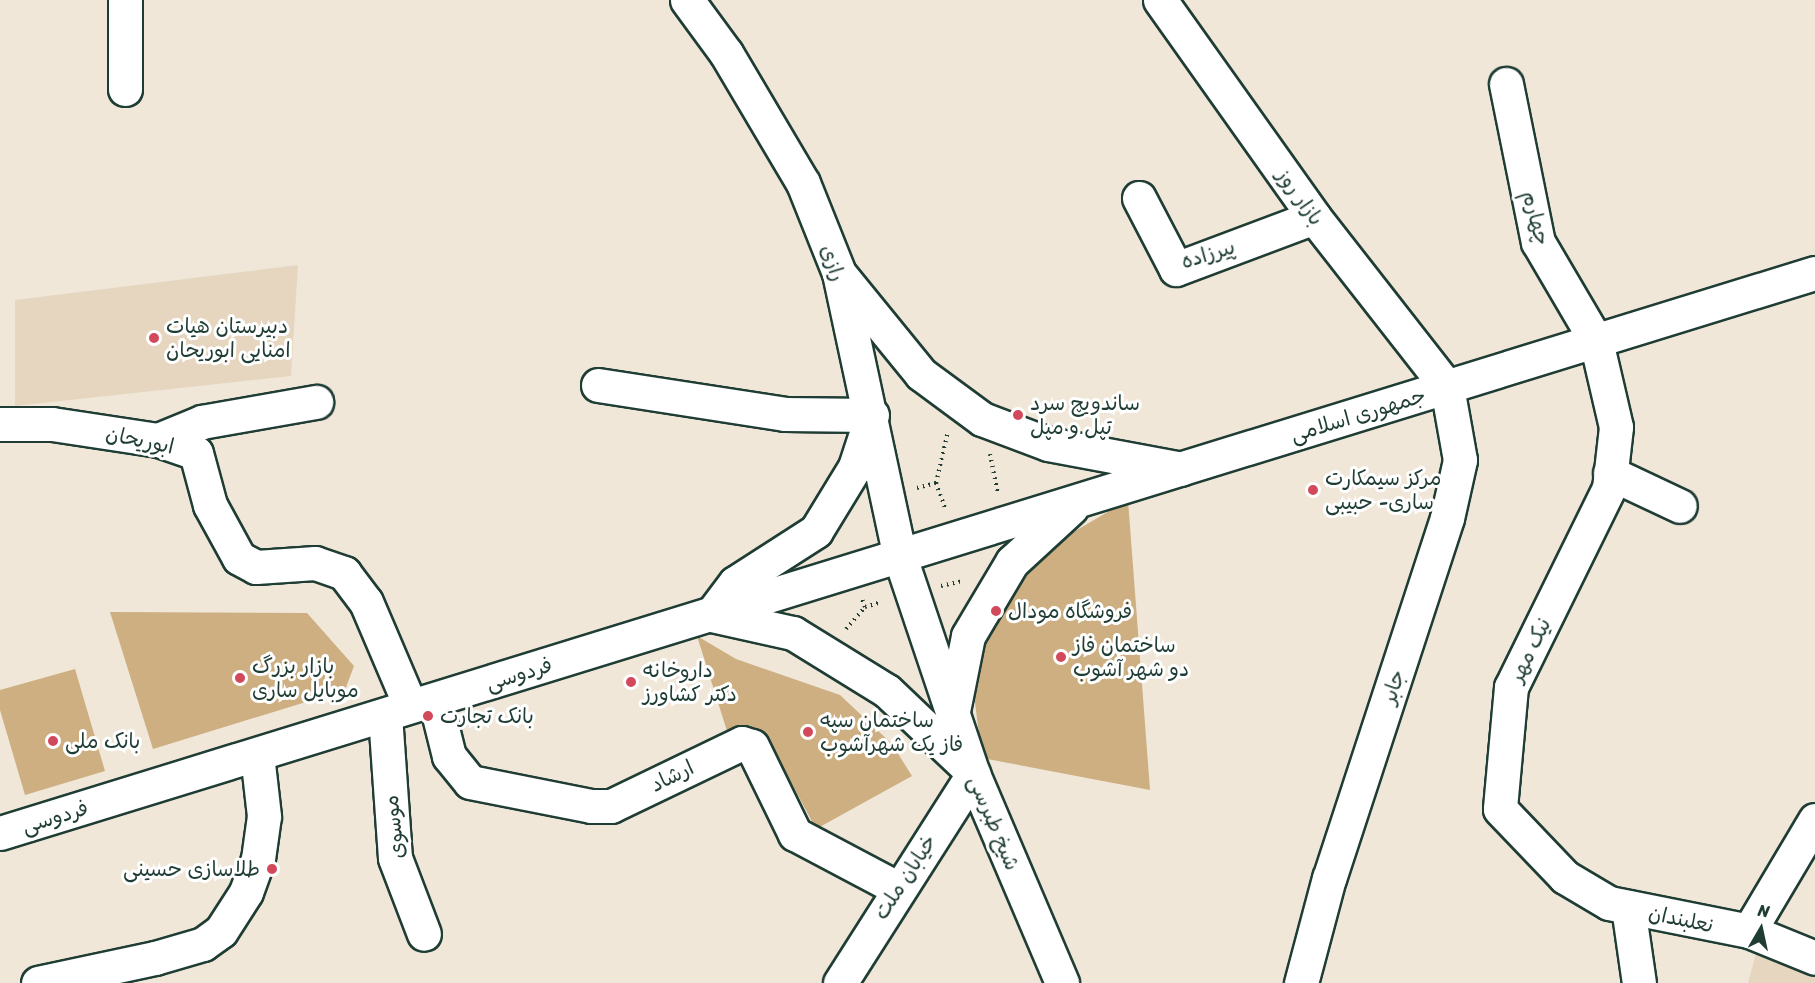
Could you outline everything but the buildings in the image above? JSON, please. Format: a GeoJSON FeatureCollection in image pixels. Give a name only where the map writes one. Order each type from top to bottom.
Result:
{"type":"FeatureCollection","features":[{"type":"Feature","properties":{"kind":"street"},"geometry":{"type":"LineString","coordinates":[[125,0],[125,89]]}},
{"type":"Feature","properties":{"kind":"street","name":"رازی"},"geometry":{"type":"LineString","coordinates":[[687,0],[726,53],[803,183],[839,273],[872,415],[900,557]]}},
{"type":"Feature","properties":{"kind":"street","name":"بازار روز"},"geometry":{"type":"LineString","coordinates":[[1160,0],[1314,217],[1447,387]]}},
{"type":"Feature","properties":{"kind":"street","name":"چهارم"},"geometry":{"type":"LineString","coordinates":[[1506,84],[1538,242],[1596,341]]}},
{"type":"Feature","properties":{"kind":"street","name":"پیرزاده"},"geometry":{"type":"LineString","coordinates":[[1139,198],[1176,269],[1314,217]]}},
{"type":"Feature","properties":{"kind":"street"},"geometry":{"type":"LineString","coordinates":[[839,273],[921,374],[982,419],[1048,444],[1183,469]]}},
{"type":"Feature","properties":{"kind":"street","name":"جمهوری اسلامی"},"geometry":{"type":"LineString","coordinates":[[900,557],[1815,273]]}},
{"type":"Feature","properties":{"kind":"street","name":"نیک مهر"},"geometry":{"type":"LineString","coordinates":[[1596,341],[1616,427],[1609,488],[1511,687],[1500,809],[1566,878],[1628,907]]}},
{"type":"Feature","properties":{"kind":"street"},"geometry":{"type":"LineString","coordinates":[[598,385],[784,414],[872,415],[855,467],[816,531],[735,583],[711,615],[793,633],[887,691],[973,774]]}},
{"type":"Feature","properties":{"kind":"street","name":"جابر"},"geometry":{"type":"LineString","coordinates":[[1301,983],[1329,878],[1447,518],[1460,460],[1447,387]]}},
{"type":"Feature","properties":{"kind":"street"},"geometry":{"type":"LineString","coordinates":[[158,440],[202,422],[316,402]]}},
{"type":"Feature","properties":{"kind":"street","name":"ابوریحان"},"geometry":{"type":"LineString","coordinates":[[0,424],[52,424],[158,440],[196,453],[210,505],[239,558],[256,567],[315,563],[344,573],[366,602],[410,707]]}},
{"type":"Feature","properties":{"kind":"street"},"geometry":{"type":"LineString","coordinates":[[1610,473],[1680,506]]}},
{"type":"Feature","properties":{"kind":"street"},"geometry":{"type":"LineString","coordinates":[[953,712],[968,636],[1012,562],[1078,502]]}},
{"type":"Feature","properties":{"kind":"street","name":"فردوسی"},"geometry":{"type":"LineString","coordinates":[[0,834],[900,557]]}},
{"type":"Feature","properties":{"kind":"street","name":"شیخ طبرسی"},"geometry":{"type":"LineString","coordinates":[[900,557],[973,774],[1062,983]]}},
{"type":"Feature","properties":{"kind":"street","name":"ارشاد"},"geometry":{"type":"LineString","coordinates":[[410,707],[470,782],[591,806],[611,806],[742,742],[752,746],[795,834],[897,888]]}},
{"type":"Feature","properties":{"kind":"street","name":"موسوی"},"geometry":{"type":"LineString","coordinates":[[410,707],[395,858],[424,934]]}},
{"type":"Feature","properties":{"kind":"street"},"geometry":{"type":"LineString","coordinates":[[38,983],[155,958],[203,944],[221,932],[246,892],[258,859],[264,816],[257,755]]}},
{"type":"Feature","properties":{"kind":"street","name":"خیابان ملت"},"geometry":{"type":"LineString","coordinates":[[840,983],[897,888],[973,774]]}},
{"type":"Feature","properties":{"kind":"street"},"geometry":{"type":"LineString","coordinates":[[1749,931],[1815,820]]}},
{"type":"Feature","properties":{"kind":"street"},"geometry":{"type":"LineString","coordinates":[[1628,907],[1639,983]]}},
{"type":"Feature","properties":{"kind":"street","name":"نعلبندان"},"geometry":{"type":"LineString","coordinates":[[1628,907],[1749,931],[1815,958]]}},
{"type":"Feature","properties":{"kind":"path"},"geometry":{"type":"LineString","coordinates":[[936,483],[955,399]]}},
{"type":"Feature","properties":{"kind":"shaded area","name":"دبیرستان هیات امنایی ابوریحان"},"geometry":{"type":"Polygon","coordinates":[[[298,265],[291,376],[15,406],[15,300],[298,265]]]}},
{"type":"Feature","properties":{"kind":"shaded area"},"geometry":{"type":"Polygon","coordinates":[[[1758,946],[1815,965],[1815,983],[1748,983],[1758,946]]]}},
{"type":"Feature","properties":{"kind":"place","name":"دبیرستان هیات امنایی ابوریحان"},"geometry":{"type":"Point","coordinates":[154,338]}},
{"type":"Feature","properties":{"kind":"place","name":"ساندویچ سرد تپل و مپل"},"geometry":{"type":"Point","coordinates":[1018,415]}},
{"type":"Feature","properties":{"kind":"place","name":"مرکز سیمکارت ساری- حبیبی"},"geometry":{"type":"Point","coordinates":[1313,490]}},
{"type":"Feature","properties":{"kind":"place","name":"فروشگاه مودال"},"geometry":{"type":"Point","coordinates":[996,611]}},
{"type":"Feature","properties":{"kind":"place","name":"ساختمان فاز دو شهر آشوب"},"geometry":{"type":"Point","coordinates":[1061,657]}},
{"type":"Feature","properties":{"kind":"place","name":"بازار بزرگ موبایل ساری"},"geometry":{"type":"Point","coordinates":[240,678]}},
{"type":"Feature","properties":{"kind":"place","name":"داروخانه دکتر کشاورز"},"geometry":{"type":"Point","coordinates":[631,682]}},
{"type":"Feature","properties":{"kind":"place","name":"بانک تجارت"},"geometry":{"type":"Point","coordinates":[428,716]}},
{"type":"Feature","properties":{"kind":"place","name":"ساختمان سپه فاز یک شهرآشوب"},"geometry":{"type":"Point","coordinates":[808,732]}},
{"type":"Feature","properties":{"kind":"place","name":"بانک ملی"},"geometry":{"type":"Point","coordinates":[53,741]}},
{"type":"Feature","properties":{"kind":"place","name":"طلاسازی حسینی"},"geometry":{"type":"Point","coordinates":[272,869]}}]}
